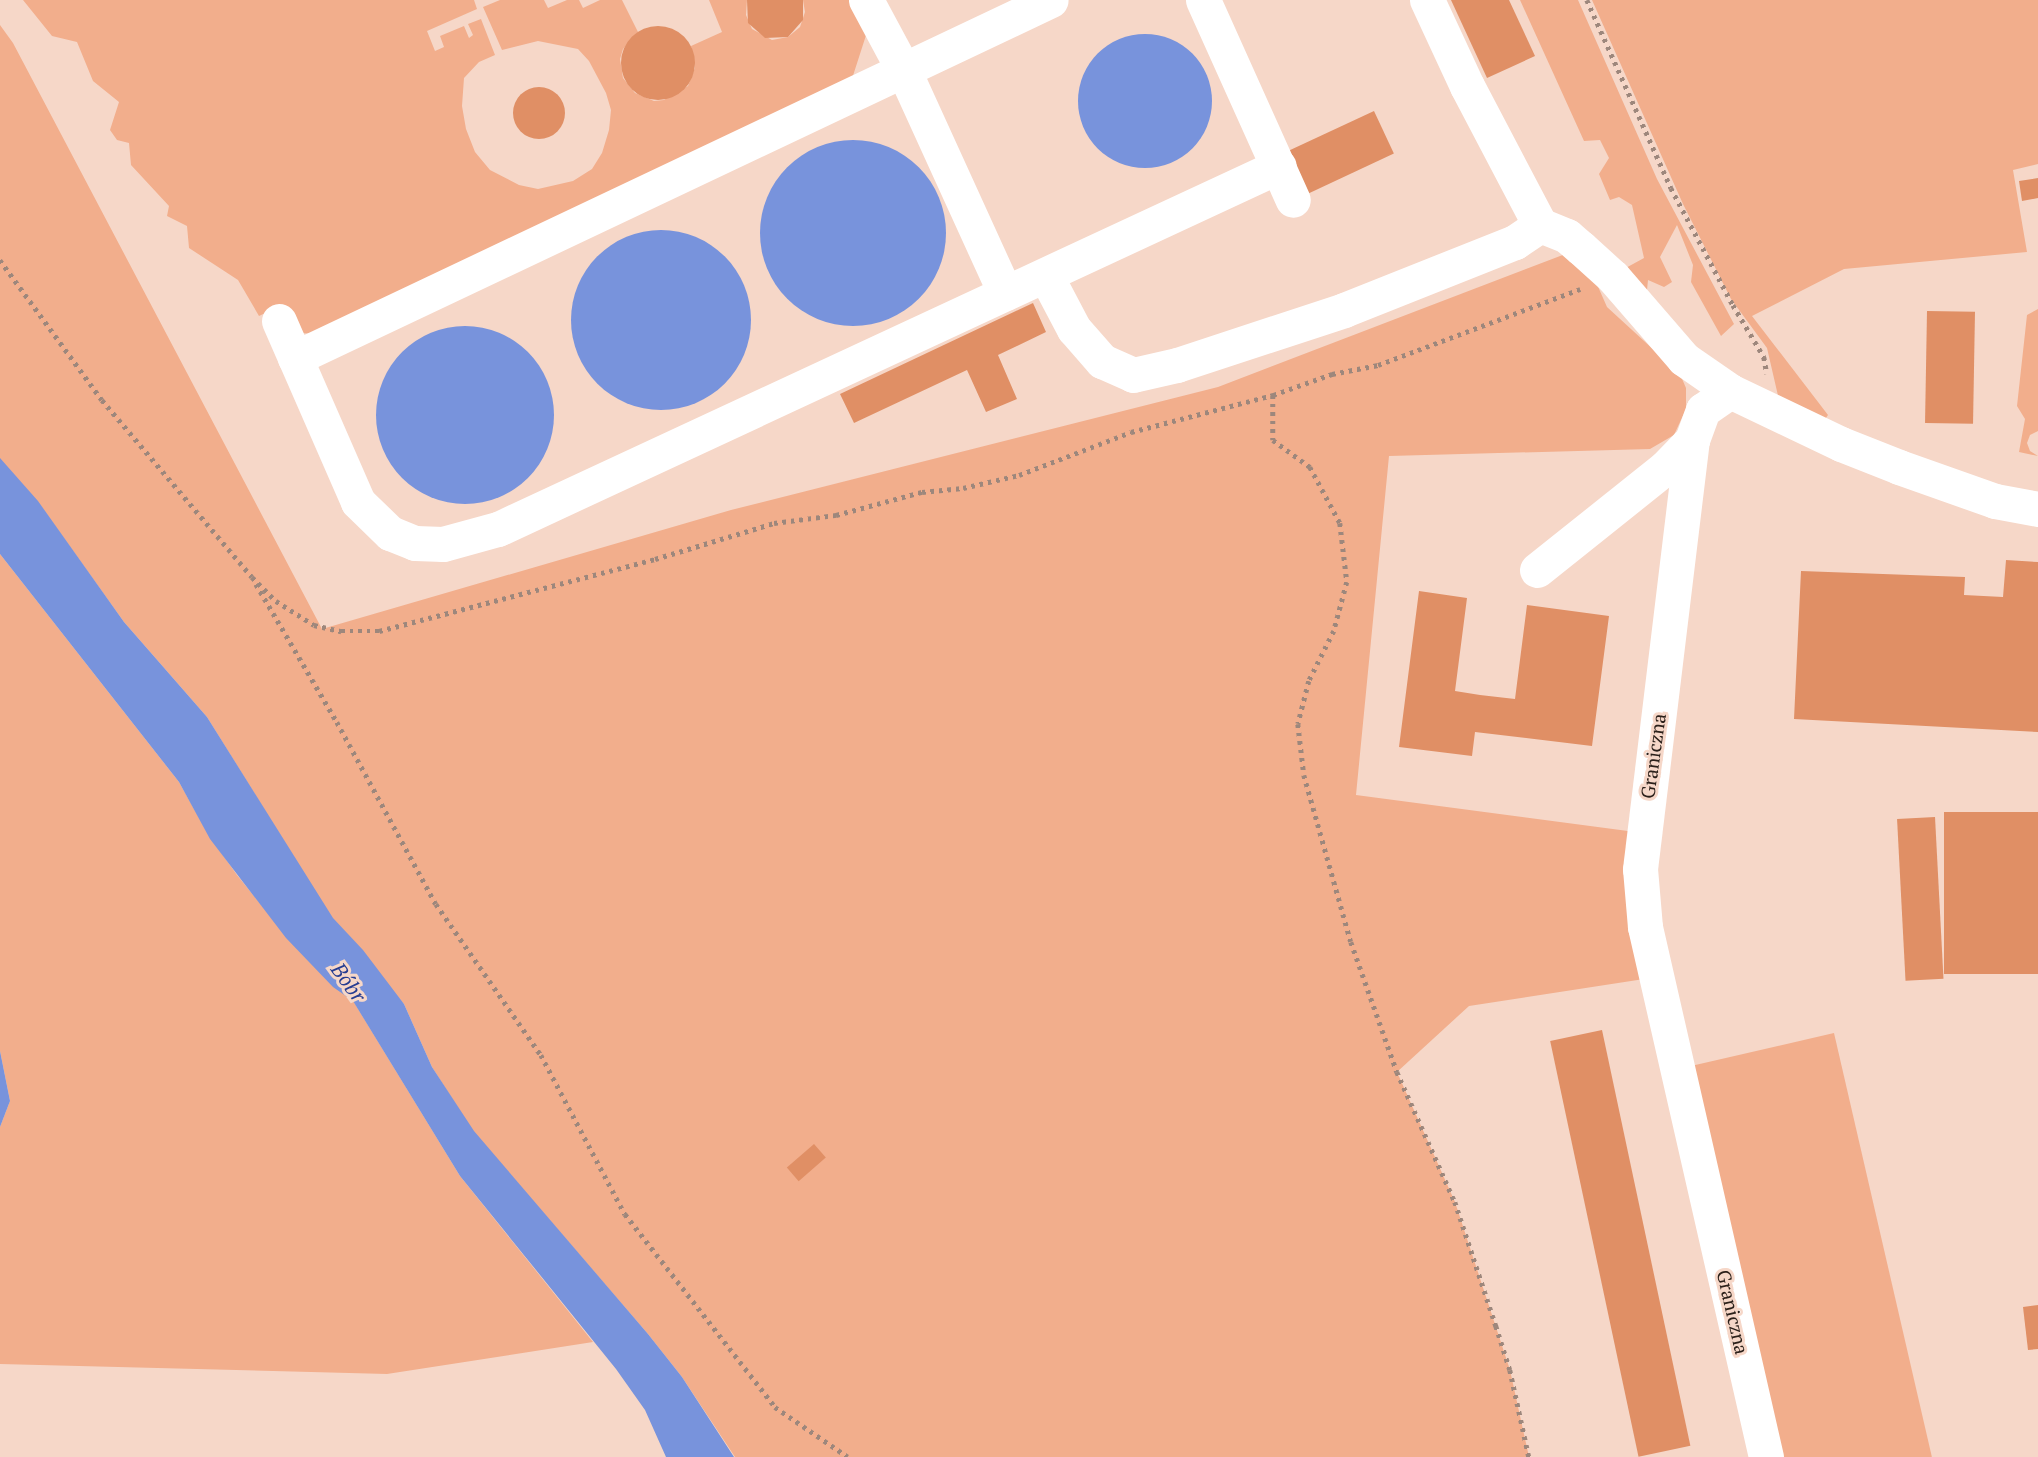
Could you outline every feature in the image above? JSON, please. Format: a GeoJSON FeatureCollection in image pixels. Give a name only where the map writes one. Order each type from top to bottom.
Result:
{"type":"FeatureCollection","features":[{"type":"Feature","properties":{"kind":"street"},"geometry":{"type":"LineString","coordinates":[[866,0],[904,71],[1005,293]]}},
{"type":"Feature","properties":{"kind":"street"},"geometry":{"type":"LineString","coordinates":[[295,358],[1051,0]]}},
{"type":"Feature","properties":{"kind":"street"},"geometry":{"type":"LineString","coordinates":[[1203,0],[1293,200]]}},
{"type":"Feature","properties":{"kind":"street"},"geometry":{"type":"LineString","coordinates":[[1427,0],[1467,86],[1539,225],[1567,236],[1613,277],[1684,359],[1730,391],[1773,413],[1899,467],[1995,501],[2038,509]]}},
{"type":"Feature","properties":{"kind":"street"},"geometry":{"type":"LineString","coordinates":[[279,321],[358,502],[390,533],[415,543],[443,544],[498,529],[1279,166]]}},
{"type":"Feature","properties":{"kind":"street"},"geometry":{"type":"LineString","coordinates":[[1046,276],[1074,330],[1101,361],[1133,375],[1177,365],[1344,310],[1515,242],[1539,225]]}},
{"type":"Feature","properties":{"kind":"street","name":"Graniczna"},"geometry":{"type":"LineString","coordinates":[[1730,391],[1703,410],[1692,440],[1640,869],[1645,927],[1766,1457]]}},
{"type":"Feature","properties":{"kind":"street"},"geometry":{"type":"LineString","coordinates":[[1537,570],[1665,468],[1692,440]]}},
{"type":"Feature","properties":{"kind":"path"},"geometry":{"type":"LineString","coordinates":[[1587,0],[1671,188],[1764,357],[1773,413]]}},
{"type":"Feature","properties":{"kind":"path"},"geometry":{"type":"LineString","coordinates":[[0,260],[103,400],[251,577],[276,601],[314,625],[341,631],[379,631],[655,559],[774,523],[836,515],[922,492],[963,488],[1019,475],[1131,432],[1273,395],[1332,374],[1378,365],[1613,277]]}},
{"type":"Feature","properties":{"kind":"path"},"geometry":{"type":"LineString","coordinates":[[1273,395],[1273,440],[1310,467],[1340,523],[1347,582],[1334,631],[1309,681],[1298,724],[1304,775],[1351,942],[1397,1072],[1455,1202],[1484,1289],[1510,1370],[1529,1457]]}},
{"type":"Feature","properties":{"kind":"path"},"geometry":{"type":"LineString","coordinates":[[251,577],[337,722],[436,904],[541,1055],[625,1214],[775,1407],[848,1457]]}},
{"type":"Feature","properties":{"kind":"shaded area"},"geometry":{"type":"Polygon","coordinates":[[[23,0],[474,0],[477,9],[427,31],[435,51],[444,47],[440,36],[464,26],[469,38],[473,35],[468,24],[481,19],[495,55],[479,62],[464,78],[462,106],[466,129],[475,152],[490,170],[519,185],[538,189],[573,181],[592,169],[602,153],[609,130],[611,110],[606,93],[589,61],[578,49],[538,41],[502,50],[483,7],[500,0],[544,0],[548,8],[567,0],[579,0],[583,8],[600,0],[622,0],[638,32],[623,49],[620,59],[623,78],[635,93],[654,101],[664,100],[688,86],[695,68],[691,46],[722,32],[709,0],[747,0],[746,15],[752,29],[772,40],[788,37],[800,27],[805,12],[803,0],[856,0],[869,26],[850,85],[326,334],[297,333],[278,307],[259,316],[238,280],[189,248],[187,226],[167,216],[169,206],[131,165],[129,143],[117,140],[110,130],[119,102],[93,81],[77,42],[52,36],[23,0]]]}},
{"type":"Feature","properties":{"kind":"shaded area"},"geometry":{"type":"Polygon","coordinates":[[[1520,0],[1578,0],[1657,179],[1734,324],[1721,336],[1691,282],[1693,265],[1677,225],[1660,257],[1672,282],[1664,287],[1648,280],[1646,300],[1622,270],[1644,258],[1632,205],[1619,197],[1610,200],[1599,174],[1609,158],[1600,140],[1584,141],[1520,0]]]}},
{"type":"Feature","properties":{"kind":"shaded area"},"geometry":{"type":"Polygon","coordinates":[[[1592,0],[2038,0],[2038,164],[2013,170],[2027,252],[1844,269],[1752,316],[1828,415],[1823,422],[1779,400],[1767,348],[1731,299],[1683,204],[1592,0]]]}},
{"type":"Feature","properties":{"kind":"shaded area"},"geometry":{"type":"Polygon","coordinates":[[[0,25],[13,43],[322,629],[731,510],[1218,387],[1581,248],[1607,307],[1680,374],[1686,388],[1686,409],[1674,435],[1650,449],[1389,456],[1356,795],[1643,833],[1657,977],[1469,1006],[1397,1072],[1455,1202],[1510,1370],[1529,1457],[735,1457],[682,1377],[648,1334],[472,1130],[432,1067],[404,1004],[333,920],[207,717],[124,622],[38,502],[0,459],[0,25]]]}},
{"type":"Feature","properties":{"kind":"shaded area"},"geometry":{"type":"Polygon","coordinates":[[[2038,309],[2038,431],[2030,435],[2027,443],[2030,451],[2038,456],[2019,452],[2025,419],[2017,406],[2027,315],[2038,309]]]}},
{"type":"Feature","properties":{"kind":"shaded area"},"geometry":{"type":"Polygon","coordinates":[[[0,554],[179,782],[208,834],[237,875],[287,937],[352,999],[460,1176],[593,1342],[387,1374],[0,1364],[0,1127],[10,1101],[0,1051],[0,554]]]}},
{"type":"Feature","properties":{"kind":"shaded area"},"geometry":{"type":"Polygon","coordinates":[[[1834,1033],[1932,1457],[1769,1457],[1679,1069],[1834,1033]]]}},
{"type":"Feature","properties":{"kind":"water"},"geometry":{"type":"Polygon","coordinates":[[[1145,34],[1171,39],[1192,54],[1207,75],[1212,101],[1207,127],[1192,148],[1171,163],[1145,168],[1119,163],[1098,148],[1083,127],[1078,101],[1083,75],[1098,54],[1119,39],[1145,34]]]}},
{"type":"Feature","properties":{"kind":"water"},"geometry":{"type":"Polygon","coordinates":[[[853,140],[888,147],[918,168],[939,198],[946,233],[939,268],[918,298],[888,319],[853,326],[818,319],[788,298],[767,268],[760,233],[767,198],[788,168],[818,147],[853,140]]]}},
{"type":"Feature","properties":{"kind":"water"},"geometry":{"type":"Polygon","coordinates":[[[661,230],[695,237],[725,256],[744,286],[751,320],[744,354],[725,384],[695,403],[661,410],[627,403],[597,384],[578,354],[571,320],[578,286],[597,256],[627,237],[661,230]]]}},
{"type":"Feature","properties":{"kind":"water"},"geometry":{"type":"Polygon","coordinates":[[[465,326],[499,332],[528,352],[548,381],[554,415],[548,449],[528,478],[499,498],[465,504],[431,498],[402,478],[382,449],[376,415],[382,381],[402,352],[431,332],[465,326]]]}},
{"type":"Feature","properties":{"kind":"water","name":"Bóbr"},"geometry":{"type":"Polygon","coordinates":[[[0,458],[38,501],[124,622],[207,717],[333,918],[363,950],[404,1004],[432,1067],[474,1131],[648,1334],[682,1377],[734,1457],[666,1457],[645,1410],[616,1369],[460,1176],[353,1001],[333,987],[286,938],[210,839],[179,782],[0,554],[0,458]]]}},
{"type":"Feature","properties":{"kind":"water"},"geometry":{"type":"Polygon","coordinates":[[[0,1051],[10,1101],[0,1127],[0,1051]]]}},
{"type":"Feature","properties":{"kind":"building"},"geometry":{"type":"Polygon","coordinates":[[[747,0],[803,0],[803,20],[788,37],[765,38],[748,23],[747,0]]]}},
{"type":"Feature","properties":{"kind":"building"},"geometry":{"type":"Polygon","coordinates":[[[1451,0],[1509,0],[1535,56],[1487,78],[1451,0]]]}},
{"type":"Feature","properties":{"kind":"building"},"geometry":{"type":"Polygon","coordinates":[[[651,26],[665,26],[679,32],[689,42],[695,63],[693,77],[679,94],[665,100],[651,100],[637,94],[627,84],[621,70],[621,56],[627,42],[637,32],[651,26]]]}},
{"type":"Feature","properties":{"kind":"building"},"geometry":{"type":"Polygon","coordinates":[[[539,87],[549,89],[557,95],[563,103],[563,123],[557,131],[549,137],[539,139],[529,137],[521,131],[515,123],[513,113],[515,103],[521,95],[529,89],[539,87]]]}},
{"type":"Feature","properties":{"kind":"building"},"geometry":{"type":"Polygon","coordinates":[[[1374,111],[1394,154],[1307,194],[1287,152],[1374,111]]]}},
{"type":"Feature","properties":{"kind":"building"},"geometry":{"type":"Polygon","coordinates":[[[2038,178],[2038,198],[2022,201],[2019,181],[2038,178]]]}},
{"type":"Feature","properties":{"kind":"building"},"geometry":{"type":"Polygon","coordinates":[[[1033,303],[1046,332],[998,355],[1017,399],[986,412],[967,370],[854,423],[840,394],[1033,303]]]}},
{"type":"Feature","properties":{"kind":"building"},"geometry":{"type":"Polygon","coordinates":[[[1927,311],[1975,312],[1973,424],[1925,423],[1927,311]]]}},
{"type":"Feature","properties":{"kind":"building"},"geometry":{"type":"Polygon","coordinates":[[[2006,560],[2038,562],[2038,732],[1794,719],[1801,571],[1965,577],[1964,595],[2003,597],[2006,560]]]}},
{"type":"Feature","properties":{"kind":"building"},"geometry":{"type":"Polygon","coordinates":[[[1419,591],[1467,598],[1455,691],[1480,695],[1515,699],[1527,605],[1609,616],[1592,746],[1475,732],[1472,756],[1399,747],[1419,591]]]}},
{"type":"Feature","properties":{"kind":"building"},"geometry":{"type":"Polygon","coordinates":[[[1944,812],[2038,812],[2038,974],[1944,974],[1944,812]]]}},
{"type":"Feature","properties":{"kind":"building"},"geometry":{"type":"Polygon","coordinates":[[[1935,817],[1943,979],[1906,981],[1897,819],[1935,817]]]}},
{"type":"Feature","properties":{"kind":"building"},"geometry":{"type":"Polygon","coordinates":[[[1602,1030],[1690,1446],[1639,1457],[1550,1041],[1602,1030]]]}},
{"type":"Feature","properties":{"kind":"building"},"geometry":{"type":"Polygon","coordinates":[[[814,1144],[826,1158],[799,1181],[787,1168],[814,1144]]]}},
{"type":"Feature","properties":{"kind":"building"},"geometry":{"type":"Polygon","coordinates":[[[2038,1305],[2038,1349],[2028,1350],[2023,1307],[2038,1305]]]}}]}
